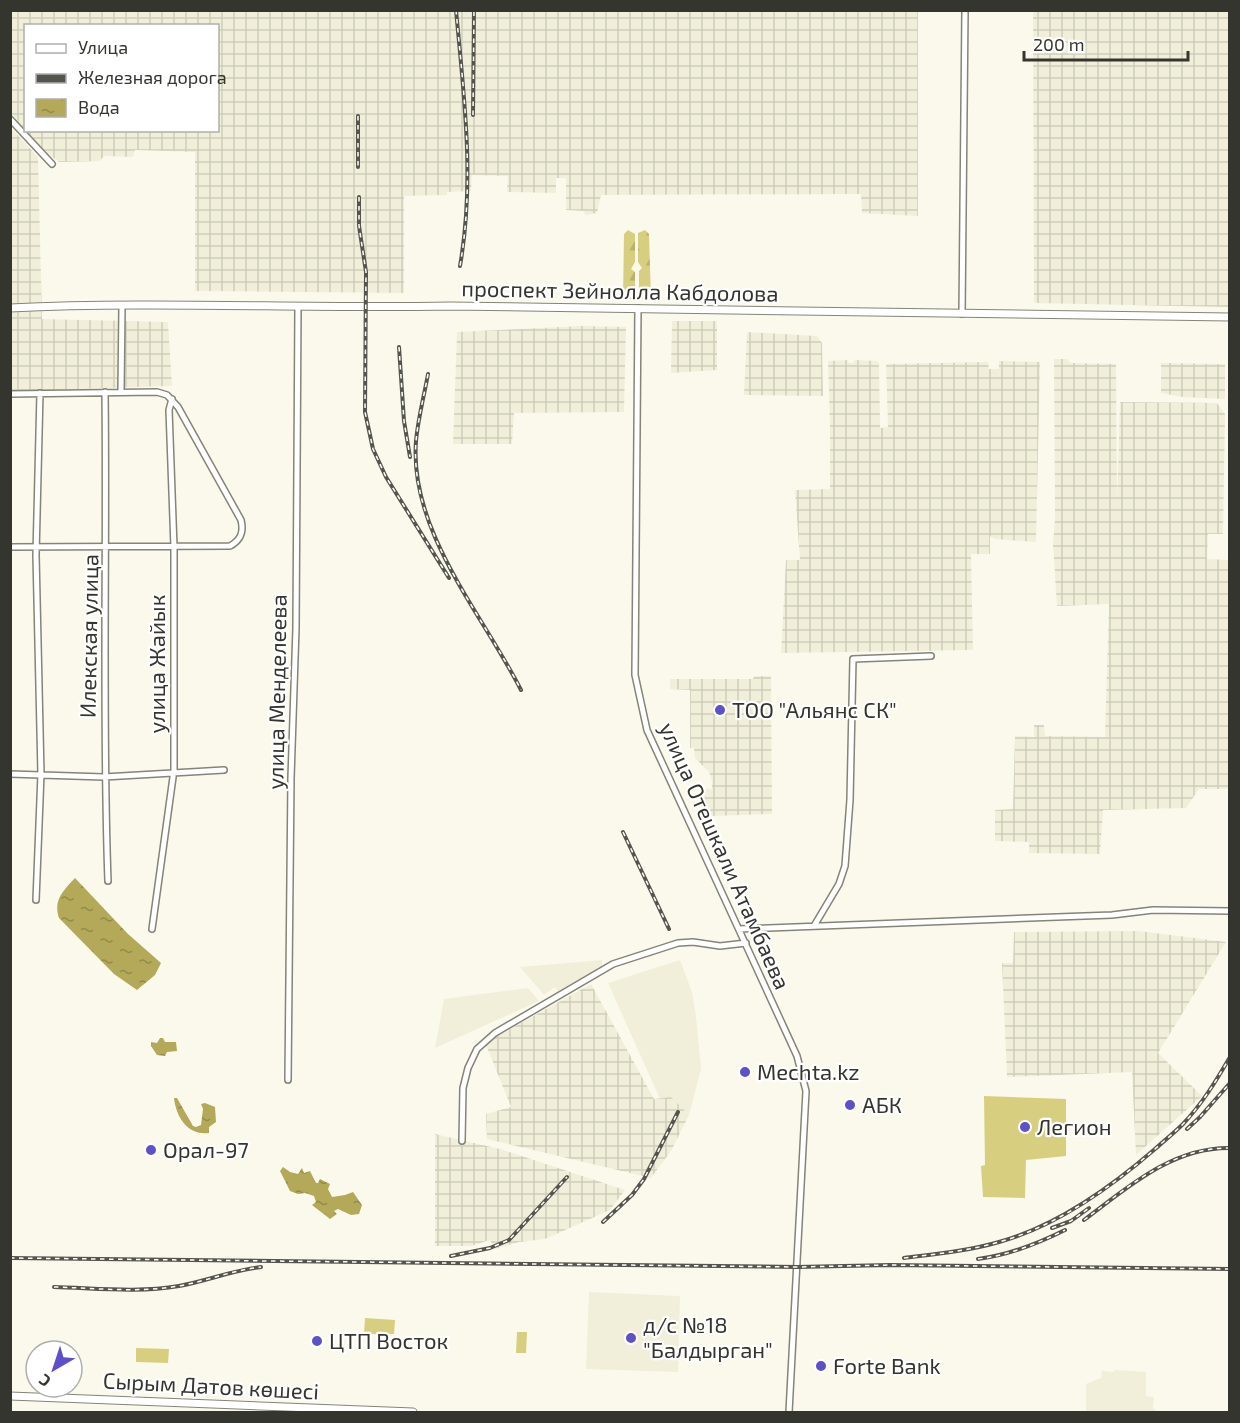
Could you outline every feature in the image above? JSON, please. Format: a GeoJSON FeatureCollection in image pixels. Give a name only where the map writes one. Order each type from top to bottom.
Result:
{"type":"FeatureCollection","features":[{"type":"Feature","properties":{"kind":"main road","name":"проспект Зейнолла Кабдолова"},"geometry":{"type":"LineString","coordinates":[[10,308],[461,306],[1230,316]]}},
{"type":"Feature","properties":{"kind":"main road","name":"Сырым Датов көшесі"},"geometry":{"type":"LineString","coordinates":[[10,1396],[413,1413]]}},
{"type":"Feature","properties":{"kind":"street"},"geometry":{"type":"LineString","coordinates":[[962,314],[965,10]]}},
{"type":"Feature","properties":{"kind":"street"},"geometry":{"type":"LineString","coordinates":[[10,119],[52,164]]}},
{"type":"Feature","properties":{"kind":"street"},"geometry":{"type":"LineString","coordinates":[[121,392],[122,306]]}},
{"type":"Feature","properties":{"kind":"street","name":"улица Менделеева"},"geometry":{"type":"LineString","coordinates":[[288,1080],[291,778],[296,628],[298,306]]}},
{"type":"Feature","properties":{"kind":"street","name":"улица Отешкали Атамбаева"},"geometry":{"type":"LineString","coordinates":[[638,308],[635,675],[648,730],[797,1056],[806,1091],[789,1413]]}},
{"type":"Feature","properties":{"kind":"street","name":"Илекская улица"},"geometry":{"type":"LineString","coordinates":[[105,392],[107,546],[104,777],[108,881]]}},
{"type":"Feature","properties":{"kind":"street"},"geometry":{"type":"LineString","coordinates":[[10,394],[157,392],[167,395],[172,399],[241,520],[242,533],[230,546],[10,547]]}},
{"type":"Feature","properties":{"kind":"street"},"geometry":{"type":"LineString","coordinates":[[36,900],[41,774],[37,546],[40,393]]}},
{"type":"Feature","properties":{"kind":"street","name":"улица Жайык"},"geometry":{"type":"LineString","coordinates":[[152,929],[173,773],[174,547],[169,410],[172,399]]}},
{"type":"Feature","properties":{"kind":"street"},"geometry":{"type":"LineString","coordinates":[[814,926],[839,884],[845,866],[850,801],[853,659],[931,656]]}},
{"type":"Feature","properties":{"kind":"street"},"geometry":{"type":"LineString","coordinates":[[10,774],[104,777],[225,770]]}},
{"type":"Feature","properties":{"kind":"street"},"geometry":{"type":"LineString","coordinates":[[739,929],[1112,915],[1153,910],[1230,911]]}},
{"type":"Feature","properties":{"kind":"street"},"geometry":{"type":"LineString","coordinates":[[462,1141],[463,1088],[468,1068],[477,1049],[495,1033],[613,964],[678,943],[693,942],[720,946],[746,943]]}},
{"type":"Feature","properties":{"kind":"shaded area"},"geometry":{"type":"Polygon","coordinates":[[[10,11],[918,11],[918,216],[862,213],[861,194],[601,195],[597,213],[585,215],[584,211],[566,210],[566,178],[556,178],[556,193],[507,192],[508,176],[472,175],[471,191],[447,192],[447,195],[404,196],[404,293],[195,291],[195,152],[135,150],[133,157],[104,156],[100,161],[59,162],[27,132],[219,132],[219,24],[24,24],[24,129],[11,113],[10,11]]]}},
{"type":"Feature","properties":{"kind":"shaded area"},"geometry":{"type":"Polygon","coordinates":[[[1033,11],[1229,11],[1229,307],[1034,303],[1033,11]]]}},
{"type":"Feature","properties":{"kind":"shaded area"},"geometry":{"type":"Polygon","coordinates":[[[10,127],[38,157],[42,319],[168,322],[172,386],[11,391],[10,127]]]}},
{"type":"Feature","properties":{"kind":"shaded area"},"geometry":{"type":"Polygon","coordinates":[[[672,321],[717,321],[717,370],[671,373],[672,321]]]}},
{"type":"Feature","properties":{"kind":"shaded area"},"geometry":{"type":"Polygon","coordinates":[[[581,326],[626,327],[624,412],[514,413],[512,444],[453,444],[457,332],[581,326]]]}},
{"type":"Feature","properties":{"kind":"shaded area"},"geometry":{"type":"Polygon","coordinates":[[[747,332],[817,336],[822,343],[823,396],[744,395],[747,332]]]}},
{"type":"Feature","properties":{"kind":"shaded area"},"geometry":{"type":"Polygon","coordinates":[[[1054,359],[1067,359],[1070,363],[1116,364],[1117,501],[1120,402],[1217,403],[1225,414],[1223,534],[1208,534],[1207,559],[1229,560],[1229,789],[1199,789],[1186,808],[1103,810],[1100,854],[1029,853],[1029,842],[995,841],[995,810],[1013,809],[1015,736],[1034,737],[1034,725],[1044,725],[1045,736],[1105,737],[1109,604],[1057,606],[1053,544],[1055,519],[1054,359]]]}},
{"type":"Feature","properties":{"kind":"shaded area"},"geometry":{"type":"Polygon","coordinates":[[[847,360],[849,363],[855,360],[879,363],[880,428],[888,427],[886,364],[988,362],[989,369],[999,369],[999,361],[1040,362],[1036,542],[995,539],[990,536],[990,554],[971,554],[973,650],[781,653],[786,560],[800,560],[795,490],[830,489],[828,361],[847,360]]]}},
{"type":"Feature","properties":{"kind":"shaded area"},"geometry":{"type":"Polygon","coordinates":[[[1161,363],[1225,364],[1225,399],[1183,397],[1161,393],[1161,363]]]}},
{"type":"Feature","properties":{"kind":"shaded area"},"geometry":{"type":"Polygon","coordinates":[[[754,676],[771,676],[772,814],[711,816],[701,789],[712,789],[712,781],[709,772],[695,758],[694,748],[690,748],[690,690],[670,689],[670,679],[753,679],[754,676]]]}},
{"type":"Feature","properties":{"kind":"shaded area"},"geometry":{"type":"Polygon","coordinates":[[[1139,931],[1226,942],[1158,1053],[1202,1096],[1136,1155],[1132,1072],[1007,1077],[1002,963],[1013,963],[1014,932],[1139,931]]]}},
{"type":"Feature","properties":{"kind":"shaded area"},"geometry":{"type":"Polygon","coordinates":[[[602,960],[602,967],[558,991],[555,987],[544,995],[520,967],[602,960]]]}},
{"type":"Feature","properties":{"kind":"shaded area"},"geometry":{"type":"Polygon","coordinates":[[[680,960],[692,992],[701,1069],[689,1115],[671,1098],[660,1099],[608,983],[680,960]]]}},
{"type":"Feature","properties":{"kind":"shaded area"},"geometry":{"type":"Polygon","coordinates":[[[591,984],[654,1099],[671,1097],[689,1115],[671,1151],[651,1178],[487,1139],[486,1114],[511,1107],[486,1045],[494,1038],[591,984]]]}},
{"type":"Feature","properties":{"kind":"shaded area"},"geometry":{"type":"Polygon","coordinates":[[[528,988],[539,1001],[435,1048],[444,999],[528,988]]]}},
{"type":"Feature","properties":{"kind":"shaded area"},"geometry":{"type":"Polygon","coordinates":[[[435,1134],[500,1149],[625,1190],[610,1210],[545,1239],[519,1242],[495,1249],[490,1240],[471,1246],[435,1246],[435,1134]]]}},
{"type":"Feature","properties":{"kind":"shaded area"},"geometry":{"type":"Polygon","coordinates":[[[589,1292],[680,1296],[678,1372],[586,1369],[589,1292]]]}},
{"type":"Feature","properties":{"kind":"shaded area"},"geometry":{"type":"Polygon","coordinates":[[[1114,1370],[1146,1372],[1146,1396],[1154,1397],[1155,1412],[1086,1412],[1086,1384],[1101,1378],[1102,1371],[1114,1372],[1114,1370]]]}},
{"type":"Feature","properties":{"kind":"green space"},"geometry":{"type":"Polygon","coordinates":[[[628,230],[635,234],[635,262],[631,269],[635,272],[635,299],[623,299],[624,234],[628,230]]]}},
{"type":"Feature","properties":{"kind":"green space"},"geometry":{"type":"Polygon","coordinates":[[[645,230],[649,234],[651,299],[639,298],[639,271],[642,268],[638,262],[638,233],[645,230]]]}},
{"type":"Feature","properties":{"kind":"green space","name":"Легион"},"geometry":{"type":"Polygon","coordinates":[[[984,1096],[1066,1099],[1066,1156],[1026,1160],[1025,1198],[983,1197],[981,1166],[985,1165],[984,1096]]]}},
{"type":"Feature","properties":{"kind":"green space"},"geometry":{"type":"Polygon","coordinates":[[[365,1318],[395,1320],[394,1334],[364,1334],[365,1318]]]}},
{"type":"Feature","properties":{"kind":"green space"},"geometry":{"type":"Polygon","coordinates":[[[517,1332],[527,1332],[526,1353],[516,1353],[517,1332]]]}},
{"type":"Feature","properties":{"kind":"green space"},"geometry":{"type":"Polygon","coordinates":[[[136,1348],[169,1349],[168,1363],[136,1362],[136,1348]]]}},
{"type":"Feature","properties":{"kind":"water"},"geometry":{"type":"Polygon","coordinates":[[[75,878],[128,934],[161,963],[155,975],[137,990],[114,974],[59,918],[58,901],[75,878]]]}},
{"type":"Feature","properties":{"kind":"water"},"geometry":{"type":"Polygon","coordinates":[[[160,1038],[163,1038],[165,1042],[176,1042],[177,1051],[167,1052],[165,1056],[157,1055],[151,1042],[157,1043],[160,1038]]]}},
{"type":"Feature","properties":{"kind":"water"},"geometry":{"type":"Polygon","coordinates":[[[174,1098],[177,1098],[193,1126],[196,1127],[201,1125],[203,1109],[201,1104],[205,1103],[215,1107],[216,1122],[209,1127],[209,1133],[195,1131],[184,1124],[177,1112],[174,1098]]]}},
{"type":"Feature","properties":{"kind":"water"},"geometry":{"type":"Polygon","coordinates":[[[283,1167],[298,1174],[302,1168],[304,1173],[310,1171],[316,1183],[320,1179],[330,1184],[328,1189],[332,1197],[353,1192],[362,1205],[359,1214],[351,1215],[338,1209],[334,1211],[337,1214],[330,1219],[312,1205],[316,1202],[314,1196],[290,1191],[280,1171],[283,1167]]]}},
{"type":"Feature","properties":{"kind":"railway"},"geometry":{"type":"LineString","coordinates":[[456,10],[467,138],[467,202],[460,266]]}},
{"type":"Feature","properties":{"kind":"railway"},"geometry":{"type":"LineString","coordinates":[[473,115],[474,10]]}},
{"type":"Feature","properties":{"kind":"railway"},"geometry":{"type":"LineString","coordinates":[[358,116],[358,167]]}},
{"type":"Feature","properties":{"kind":"railway"},"geometry":{"type":"LineString","coordinates":[[359,197],[359,226],[366,272],[365,412],[373,449],[386,477],[449,578]]}},
{"type":"Feature","properties":{"kind":"railway"},"geometry":{"type":"LineString","coordinates":[[399,347],[404,421],[410,457]]}},
{"type":"Feature","properties":{"kind":"railway"},"geometry":{"type":"LineString","coordinates":[[428,374],[416,441],[417,474],[424,507],[451,570],[521,690]]}},
{"type":"Feature","properties":{"kind":"railway"},"geometry":{"type":"LineString","coordinates":[[623,832],[669,929]]}},
{"type":"Feature","properties":{"kind":"railway"},"geometry":{"type":"LineString","coordinates":[[904,1258],[964,1250],[999,1242],[1042,1226],[1082,1204],[1138,1164],[1183,1124],[1203,1100],[1230,1057]]}},
{"type":"Feature","properties":{"kind":"railway"},"geometry":{"type":"LineString","coordinates":[[1187,1129],[1230,1083]]}},
{"type":"Feature","properties":{"kind":"railway"},"geometry":{"type":"LineString","coordinates":[[603,1222],[632,1195],[644,1179],[678,1112]]}},
{"type":"Feature","properties":{"kind":"railway"},"geometry":{"type":"LineString","coordinates":[[1084,1220],[1134,1183],[1170,1162],[1209,1149],[1230,1148]]}},
{"type":"Feature","properties":{"kind":"railway"},"geometry":{"type":"LineString","coordinates":[[451,1256],[490,1248],[509,1240],[567,1177]]}},
{"type":"Feature","properties":{"kind":"railway"},"geometry":{"type":"LineString","coordinates":[[1052,1228],[1071,1221],[1089,1208]]}},
{"type":"Feature","properties":{"kind":"railway"},"geometry":{"type":"LineString","coordinates":[[978,1259],[1023,1248],[1065,1230]]}},
{"type":"Feature","properties":{"kind":"railway"},"geometry":{"type":"LineString","coordinates":[[10,1258],[797,1267],[890,1265],[1230,1269]]}},
{"type":"Feature","properties":{"kind":"railway"},"geometry":{"type":"LineString","coordinates":[[54,1287],[116,1290],[164,1288],[261,1267]]}},
{"type":"Feature","properties":{"kind":"place","name":"ТОО \"Альянс СК\""},"geometry":{"type":"Point","coordinates":[720,710]}},
{"type":"Feature","properties":{"kind":"place","name":"Mechta.kz"},"geometry":{"type":"Point","coordinates":[745,1072]}},
{"type":"Feature","properties":{"kind":"place","name":"АБК"},"geometry":{"type":"Point","coordinates":[850,1105]}},
{"type":"Feature","properties":{"kind":"place","name":"Легион"},"geometry":{"type":"Point","coordinates":[1025,1127]}},
{"type":"Feature","properties":{"kind":"place","name":"Орал-97"},"geometry":{"type":"Point","coordinates":[151,1150]}},
{"type":"Feature","properties":{"kind":"place","name":"д/с №18 \"Балдырган\""},"geometry":{"type":"Point","coordinates":[631,1338]}},
{"type":"Feature","properties":{"kind":"place","name":"ЦТП Восток"},"geometry":{"type":"Point","coordinates":[317,1341]}},
{"type":"Feature","properties":{"kind":"place","name":"Forte Bank"},"geometry":{"type":"Point","coordinates":[821,1366]}}]}
